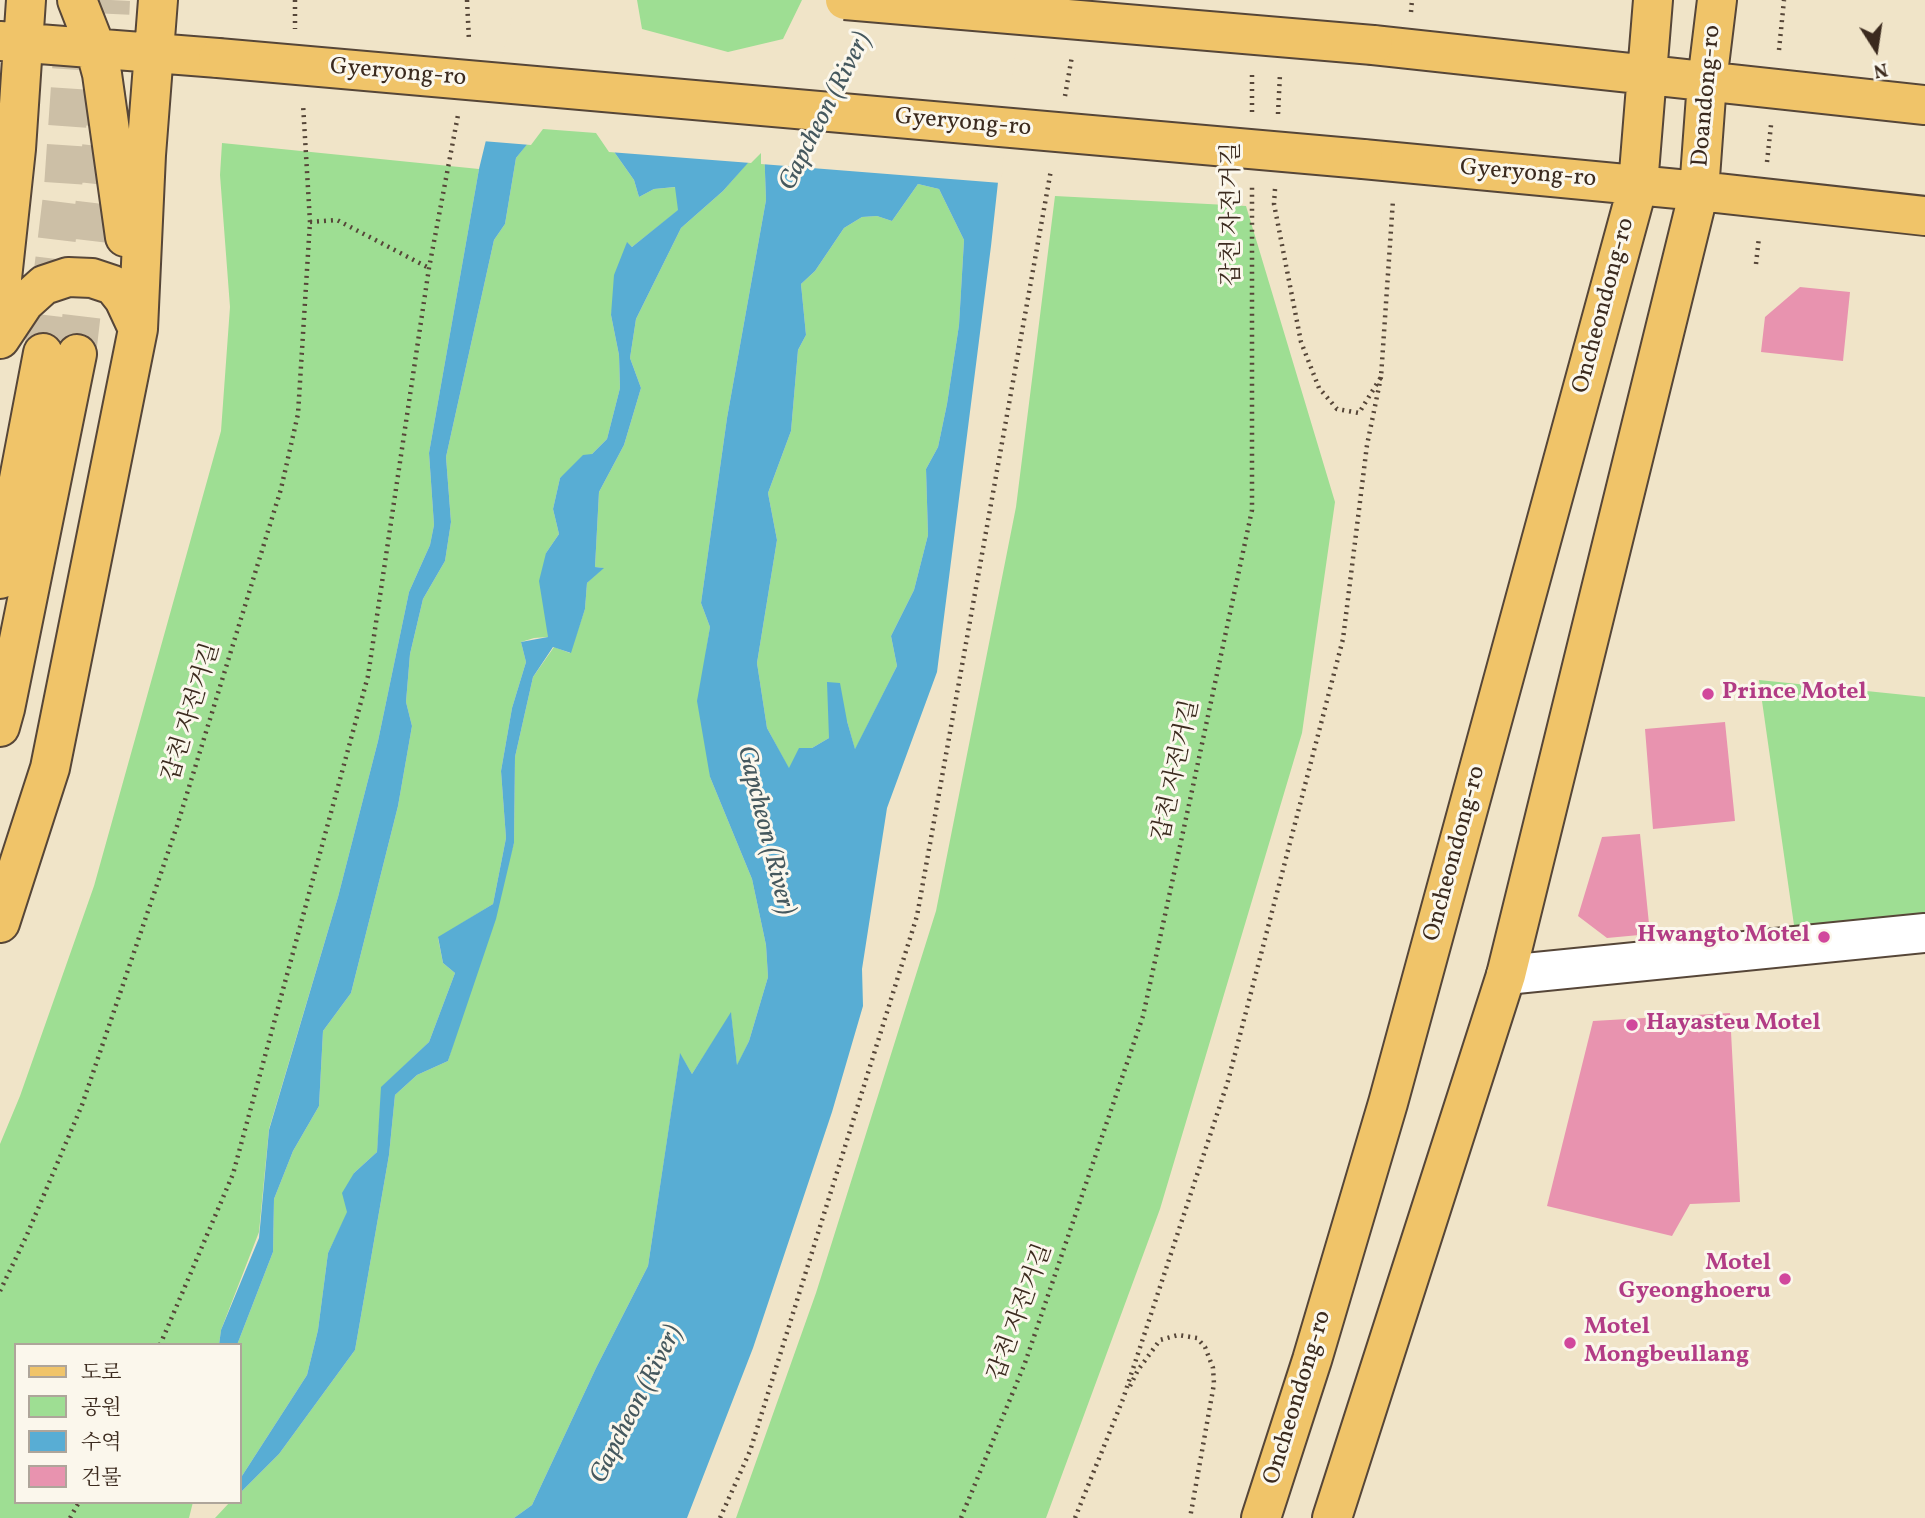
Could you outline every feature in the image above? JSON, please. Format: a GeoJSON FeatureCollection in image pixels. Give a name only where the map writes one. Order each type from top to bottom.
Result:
{"type":"FeatureCollection","features":[{"type":"Feature","properties":{"kind":"main road"},"geometry":{"type":"LineString","coordinates":[[0,297],[12,42],[26,0]]}},
{"type":"Feature","properties":{"kind":"main road"},"geometry":{"type":"LineString","coordinates":[[77,0],[102,74],[138,330]]}},
{"type":"Feature","properties":{"kind":"main road"},"geometry":{"type":"LineString","coordinates":[[0,923],[50,768],[138,330],[158,0]]}},
{"type":"Feature","properties":{"kind":"main road"},"geometry":{"type":"LineString","coordinates":[[845,0],[1373,45],[1925,105]]}},
{"type":"Feature","properties":{"kind":"main road"},"geometry":{"type":"LineString","coordinates":[[1638,185],[1653,0]]}},
{"type":"Feature","properties":{"kind":"main road","name":"Doandong-ro"},"geometry":{"type":"LineString","coordinates":[[1699,191],[1707,82],[1717,0]]}},
{"type":"Feature","properties":{"kind":"main road","name":"Gyeryong-ro"},"geometry":{"type":"LineString","coordinates":[[12,42],[1380,161],[1699,191],[1925,216]]}},
{"type":"Feature","properties":{"kind":"main road","name":"Oncheondong-ro"},"geometry":{"type":"LineString","coordinates":[[1261,1518],[1312,1360],[1388,1103],[1638,185]]}},
{"type":"Feature","properties":{"kind":"main road"},"geometry":{"type":"LineString","coordinates":[[1332,1518],[1506,975],[1699,191]]}},
{"type":"Feature","properties":{"kind":"main road"},"geometry":{"type":"LineString","coordinates":[[0,339],[24,303],[44,285],[68,277],[92,278],[113,285],[124,299],[138,330]]}},
{"type":"Feature","properties":{"kind":"main road"},"geometry":{"type":"LineString","coordinates":[[0,579],[60,353],[0,727]]}},
{"type":"Feature","properties":{"kind":"street"},"geometry":{"type":"LineString","coordinates":[[1506,975],[1925,933]]}},
{"type":"Feature","properties":{"kind":"path"},"geometry":{"type":"LineString","coordinates":[[467,0],[469,41]]}},
{"type":"Feature","properties":{"kind":"path"},"geometry":{"type":"LineString","coordinates":[[1756,264],[1784,0]]}},
{"type":"Feature","properties":{"kind":"path"},"geometry":{"type":"LineString","coordinates":[[1063,103],[1073,50]]}},
{"type":"Feature","properties":{"kind":"path","name":"갑천 자전거길"},"geometry":{"type":"LineString","coordinates":[[1252,70],[1252,125]]}},
{"type":"Feature","properties":{"kind":"path"},"geometry":{"type":"LineString","coordinates":[[1278,125],[1280,73]]}},
{"type":"Feature","properties":{"kind":"path"},"geometry":{"type":"LineString","coordinates":[[161,1343],[233,1174],[368,676],[429,268],[459,108]]}},
{"type":"Feature","properties":{"kind":"path","name":"갑천 자전거길"},"geometry":{"type":"LineString","coordinates":[[0,1291],[82,1105],[177,826],[281,489],[298,414],[310,222],[305,121]]}},
{"type":"Feature","properties":{"kind":"path"},"geometry":{"type":"LineString","coordinates":[[1075,1518],[1123,1399],[1228,1081],[1343,639],[1367,445],[1381,377],[1380,161]]}},
{"type":"Feature","properties":{"kind":"path"},"geometry":{"type":"LineString","coordinates":[[720,1518],[750,1451],[917,916],[1051,169]]}},
{"type":"Feature","properties":{"kind":"path"},"geometry":{"type":"LineString","coordinates":[[1275,177],[1274,204],[1301,342],[1319,388],[1337,409],[1359,414],[1381,377]]}},
{"type":"Feature","properties":{"kind":"path","name":"갑천 자전거길"},"geometry":{"type":"LineString","coordinates":[[961,1518],[1025,1363],[1143,1016],[1252,510],[1252,181]]}},
{"type":"Feature","properties":{"kind":"path"},"geometry":{"type":"LineString","coordinates":[[310,222],[337,220],[429,268]]}},
{"type":"Feature","properties":{"kind":"path"},"geometry":{"type":"LineString","coordinates":[[1123,1399],[1138,1370],[1160,1340],[1178,1335],[1197,1338],[1205,1347],[1213,1368],[1213,1384],[1190,1518]]}},
{"type":"Feature","properties":{"kind":"green space"},"geometry":{"type":"Polygon","coordinates":[[[633,0],[806,0],[786,42],[728,56],[639,32],[633,0]]]}},
{"type":"Feature","properties":{"kind":"green space"},"geometry":{"type":"Polygon","coordinates":[[[542,125],[598,129],[634,180],[639,197],[654,189],[676,187],[679,210],[632,247],[627,243],[611,315],[619,355],[620,388],[607,439],[560,478],[553,509],[559,534],[546,553],[548,637],[521,642],[526,662],[512,708],[501,771],[506,838],[493,904],[438,938],[443,963],[455,973],[429,1042],[382,1087],[377,1152],[354,1173],[348,1212],[328,1253],[318,1330],[307,1375],[242,1476],[242,1343],[238,1343],[273,1252],[274,1199],[293,1151],[319,1106],[323,1031],[351,993],[398,806],[412,726],[406,702],[410,654],[423,599],[445,561],[451,522],[446,457],[494,240],[505,224],[516,158],[542,125]]]}},
{"type":"Feature","properties":{"kind":"green space"},"geometry":{"type":"Polygon","coordinates":[[[222,143],[479,169],[429,453],[434,525],[430,545],[409,592],[378,741],[338,897],[269,1129],[259,1232],[221,1330],[219,1343],[14,1343],[14,1504],[192,1504],[189,1518],[0,1518],[0,1144],[20,1096],[94,886],[221,431],[230,307],[220,175],[222,143]]]}},
{"type":"Feature","properties":{"kind":"green space"},"geometry":{"type":"Polygon","coordinates":[[[764,144],[766,200],[727,418],[701,603],[710,627],[706,652],[710,777],[752,879],[766,945],[768,977],[749,1041],[737,1066],[731,1014],[692,1074],[680,1054],[648,1266],[596,1368],[532,1505],[514,1518],[215,1518],[228,1504],[242,1504],[242,1491],[279,1454],[355,1350],[389,1155],[395,1095],[417,1075],[448,1061],[514,843],[515,757],[533,677],[554,647],[570,653],[585,609],[587,583],[603,568],[595,567],[599,492],[624,445],[641,388],[630,358],[636,319],[681,228],[723,191],[764,144]]]}},
{"type":"Feature","properties":{"kind":"green space"},"geometry":{"type":"Polygon","coordinates":[[[918,184],[939,189],[964,240],[959,325],[947,404],[938,447],[926,469],[928,535],[914,590],[891,636],[897,666],[855,750],[847,721],[789,769],[767,728],[757,663],[777,540],[768,493],[791,431],[798,350],[806,335],[801,284],[815,271],[844,228],[862,217],[877,216],[892,221],[918,184]]]}},
{"type":"Feature","properties":{"kind":"green space"},"geometry":{"type":"Polygon","coordinates":[[[1055,196],[1246,206],[1335,502],[1302,733],[1160,1209],[1046,1518],[736,1518],[816,1293],[936,911],[1016,507],[1055,196]]]}},
{"type":"Feature","properties":{"kind":"green space"},"geometry":{"type":"Polygon","coordinates":[[[1759,680],[1925,697],[1925,919],[1795,932],[1759,680]]]}},
{"type":"Feature","properties":{"kind":"water","name":"Gapcheon (River)"},"geometry":{"type":"Polygon","coordinates":[[[520,0],[728,56],[1018,0],[991,246],[937,672],[887,808],[862,969],[863,1006],[832,1112],[753,1348],[687,1518],[514,1518],[532,1505],[596,1368],[648,1266],[680,1053],[692,1074],[731,1012],[737,1065],[749,1041],[768,977],[766,945],[752,879],[710,777],[697,701],[710,627],[701,603],[727,418],[766,200],[764,145],[723,191],[681,228],[636,319],[630,358],[641,388],[624,445],[599,492],[595,567],[604,568],[587,583],[585,609],[571,653],[553,647],[533,677],[515,757],[514,843],[496,919],[448,1061],[417,1075],[395,1095],[389,1155],[355,1350],[279,1454],[242,1491],[242,1476],[307,1375],[318,1330],[328,1253],[347,1212],[342,1193],[354,1173],[377,1152],[381,1087],[429,1042],[455,973],[443,963],[438,937],[493,904],[506,838],[501,771],[512,708],[526,662],[521,642],[548,637],[539,581],[546,553],[559,534],[553,509],[560,478],[583,455],[592,454],[607,439],[620,388],[619,355],[611,315],[614,275],[627,242],[632,247],[678,210],[675,187],[654,189],[639,197],[634,180],[598,129],[542,126],[516,158],[505,224],[494,240],[446,457],[451,522],[445,561],[423,599],[410,654],[406,702],[412,726],[398,806],[351,993],[323,1031],[319,1106],[293,1151],[274,1199],[273,1252],[238,1343],[219,1343],[221,1330],[259,1238],[269,1130],[338,897],[378,741],[409,592],[430,545],[434,525],[429,453],[479,169],[520,0]],[[918,184],[892,221],[877,216],[862,217],[844,228],[815,271],[801,284],[806,335],[798,350],[791,431],[768,493],[777,540],[757,663],[767,728],[789,768],[799,748],[812,748],[829,738],[827,682],[840,683],[855,749],[897,666],[891,636],[914,590],[928,535],[926,469],[938,447],[947,404],[959,325],[964,240],[939,189],[918,184]]]}},
{"type":"Feature","properties":{"kind":"pier"},"geometry":{"type":"Polygon","coordinates":[[[516,0],[637,0],[642,29],[728,52],[783,39],[802,0],[1021,0],[1001,183],[761,164],[761,153],[751,163],[609,152],[596,133],[543,129],[531,145],[482,141],[516,0]]]}},
{"type":"Feature","properties":{"kind":"building"},"geometry":{"type":"Polygon","coordinates":[[[1800,287],[1850,292],[1843,361],[1761,352],[1765,317],[1800,287]]]}},
{"type":"Feature","properties":{"kind":"building"},"geometry":{"type":"Polygon","coordinates":[[[1725,722],[1735,821],[1653,829],[1645,729],[1725,722]]]}},
{"type":"Feature","properties":{"kind":"building"},"geometry":{"type":"Polygon","coordinates":[[[1640,834],[1650,934],[1607,938],[1578,916],[1602,837],[1640,834]]]}},
{"type":"Feature","properties":{"kind":"building"},"geometry":{"type":"Polygon","coordinates":[[[1730,1013],[1740,1202],[1690,1204],[1672,1236],[1547,1206],[1593,1021],[1730,1013]]]}},
{"type":"Feature","properties":{"kind":"tunnel"},"geometry":{"type":"LineString","coordinates":[[77,354],[106,105],[111,0]]}},
{"type":"Feature","properties":{"kind":"tunnel"},"geometry":{"type":"LineString","coordinates":[[43,353],[63,188],[75,13]]}},
{"type":"Feature","properties":{"kind":"place","name":"Prince Motel"},"geometry":{"type":"Point","coordinates":[1708,694]}},
{"type":"Feature","properties":{"kind":"place","name":"Hwangto Motel"},"geometry":{"type":"Point","coordinates":[1824,937]}},
{"type":"Feature","properties":{"kind":"place","name":"Hayasteu Motel"},"geometry":{"type":"Point","coordinates":[1632,1025]}},
{"type":"Feature","properties":{"kind":"place","name":"Motel Gyeonghoeru"},"geometry":{"type":"Point","coordinates":[1785,1279]}},
{"type":"Feature","properties":{"kind":"place","name":"Motel Mongbeullang"},"geometry":{"type":"Point","coordinates":[1570,1343]}}]}
